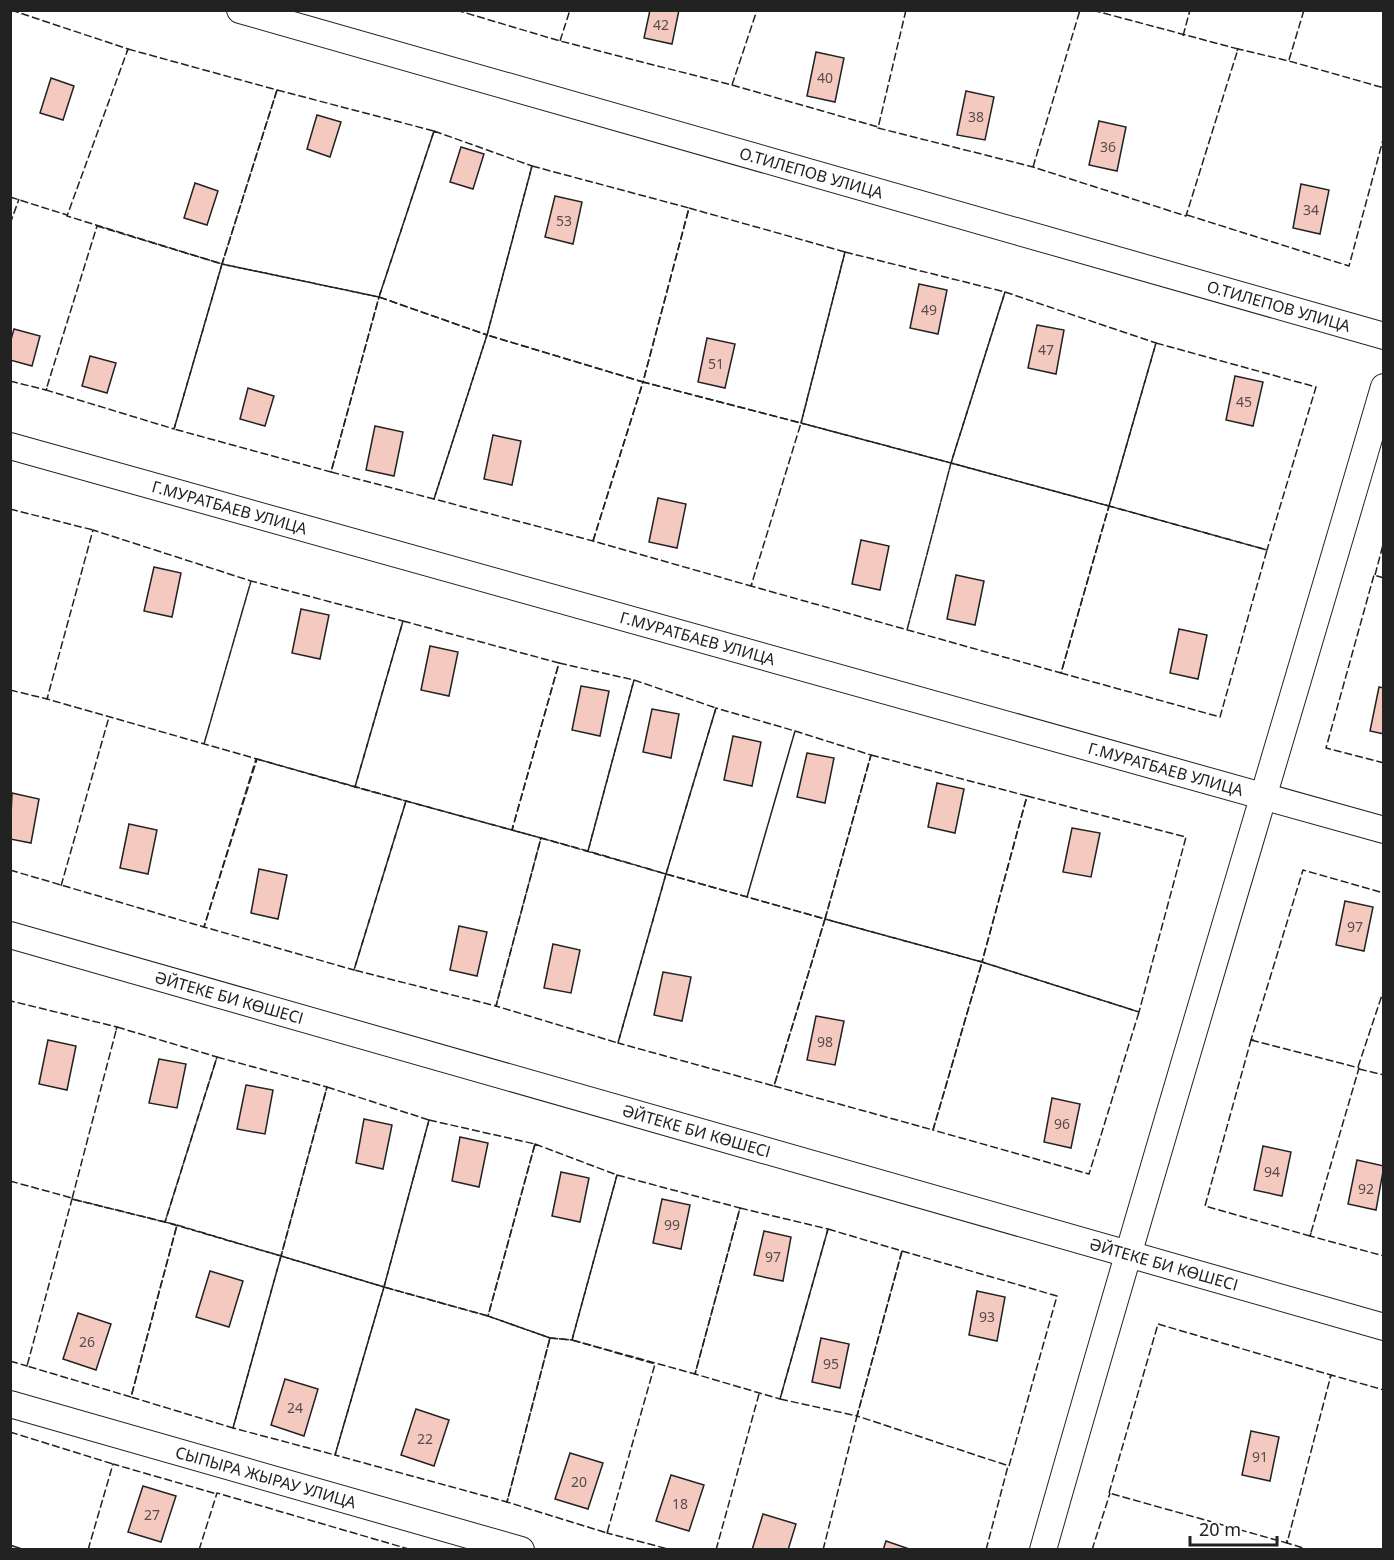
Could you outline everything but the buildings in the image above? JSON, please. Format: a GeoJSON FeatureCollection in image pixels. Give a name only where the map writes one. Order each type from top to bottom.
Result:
{"type":"FeatureCollection","features":[{"type":"Feature","properties":{"kind":"street","name":"О.ТИЛЕПОВ УЛИЦА"},"geometry":{"type":"LineString","coordinates":[[240,10],[1383,336]]}},
{"type":"Feature","properties":{"kind":"street"},"geometry":{"type":"LineString","coordinates":[[1043,1550],[1126,1255],[1264,796],[1383,387]]}},
{"type":"Feature","properties":{"kind":"street","name":"Г.МУРАТБАЕВ УЛИЦА"},"geometry":{"type":"LineString","coordinates":[[10,446],[1383,830]]}},
{"type":"Feature","properties":{"kind":"street","name":"ӘЙТЕКЕ БИ КӨШЕСІ"},"geometry":{"type":"LineString","coordinates":[[10,935],[1383,1327]]}},
{"type":"Feature","properties":{"kind":"street","name":"СЫПЫРА ЖЫРАУ УЛИЦА"},"geometry":{"type":"LineString","coordinates":[[10,1404],[521,1550]]}},
{"type":"Feature","properties":{"kind":"fence"},"geometry":{"type":"LineString","coordinates":[[11,10],[128,49],[127,52]]}},
{"type":"Feature","properties":{"kind":"fence"},"geometry":{"type":"LineString","coordinates":[[456,10],[560,41],[732,85],[757,10]]}},
{"type":"Feature","properties":{"kind":"fence"},"geometry":{"type":"LineString","coordinates":[[560,41],[570,10]]}},
{"type":"Feature","properties":{"kind":"fence"},"geometry":{"type":"LineString","coordinates":[[906,10],[878,128],[1033,167],[1186,216],[1238,49],[1092,10]]}},
{"type":"Feature","properties":{"kind":"fence"},"geometry":{"type":"LineString","coordinates":[[1033,167],[1080,10]]}},
{"type":"Feature","properties":{"kind":"fence"},"geometry":{"type":"LineString","coordinates":[[1183,36],[1190,10]]}},
{"type":"Feature","properties":{"kind":"fence"},"geometry":{"type":"LineString","coordinates":[[1289,60],[1304,10]]}},
{"type":"Feature","properties":{"kind":"fence"},"geometry":{"type":"LineString","coordinates":[[128,49],[277,90],[222,264],[67,216],[128,49]]}},
{"type":"Feature","properties":{"kind":"fence"},"geometry":{"type":"LineString","coordinates":[[1237,51],[1238,49],[1289,61],[1384,88]]}},
{"type":"Feature","properties":{"kind":"fence"},"geometry":{"type":"LineString","coordinates":[[732,85],[878,127]]}},
{"type":"Feature","properties":{"kind":"fence"},"geometry":{"type":"LineString","coordinates":[[277,90],[434,131],[379,297],[222,264],[277,90]]}},
{"type":"Feature","properties":{"kind":"fence"},"geometry":{"type":"LineString","coordinates":[[434,131],[532,166],[487,335],[379,297],[434,131]]}},
{"type":"Feature","properties":{"kind":"fence"},"geometry":{"type":"LineString","coordinates":[[1187,215],[1349,266],[1384,136]]}},
{"type":"Feature","properties":{"kind":"fence"},"geometry":{"type":"LineString","coordinates":[[532,166],[689,208],[643,382],[487,335],[532,166]]}},
{"type":"Feature","properties":{"kind":"fence"},"geometry":{"type":"LineString","coordinates":[[10,197],[67,215]]}},
{"type":"Feature","properties":{"kind":"fence"},"geometry":{"type":"LineString","coordinates":[[10,224],[19,199]]}},
{"type":"Feature","properties":{"kind":"fence"},"geometry":{"type":"LineString","coordinates":[[689,208],[845,252],[801,423],[643,382],[689,208]]}},
{"type":"Feature","properties":{"kind":"fence"},"geometry":{"type":"LineString","coordinates":[[97,226],[222,264],[174,429],[46,390],[97,226]]}},
{"type":"Feature","properties":{"kind":"fence"},"geometry":{"type":"LineString","coordinates":[[845,252],[1005,292],[951,463],[801,423],[845,252]]}},
{"type":"Feature","properties":{"kind":"fence"},"geometry":{"type":"LineString","coordinates":[[222,264],[379,297],[331,472],[174,429],[222,264]]}},
{"type":"Feature","properties":{"kind":"fence"},"geometry":{"type":"LineString","coordinates":[[1005,292],[1156,343],[1109,506],[951,463],[1005,292]]}},
{"type":"Feature","properties":{"kind":"fence"},"geometry":{"type":"LineString","coordinates":[[379,297],[487,335],[434,499],[331,472],[379,297]]}},
{"type":"Feature","properties":{"kind":"fence"},"geometry":{"type":"LineString","coordinates":[[593,541],[643,382],[487,335],[434,499],[751,586],[752,584]]}},
{"type":"Feature","properties":{"kind":"fence"},"geometry":{"type":"LineString","coordinates":[[1156,343],[1316,387],[1267,550],[1109,506],[1156,343]]}},
{"type":"Feature","properties":{"kind":"fence"},"geometry":{"type":"LineString","coordinates":[[10,381],[46,390],[47,388]]}},
{"type":"Feature","properties":{"kind":"fence"},"geometry":{"type":"LineString","coordinates":[[593,541],[643,382],[801,423]]}},
{"type":"Feature","properties":{"kind":"fence"},"geometry":{"type":"LineString","coordinates":[[907,630],[951,463],[801,423],[751,586],[1061,673],[1109,506],[951,463],[907,630]]}},
{"type":"Feature","properties":{"kind":"fence"},"geometry":{"type":"LineString","coordinates":[[1109,506],[1267,550],[1220,717],[1061,673],[1109,506]]}},
{"type":"Feature","properties":{"kind":"fence"},"geometry":{"type":"LineString","coordinates":[[10,509],[93,530],[93,532]]}},
{"type":"Feature","properties":{"kind":"fence"},"geometry":{"type":"LineString","coordinates":[[204,744],[251,581],[93,530],[47,699],[355,787],[403,621],[251,581],[204,744]]}},
{"type":"Feature","properties":{"kind":"fence"},"geometry":{"type":"LineString","coordinates":[[1375,575],[1384,541]]}},
{"type":"Feature","properties":{"kind":"fence"},"geometry":{"type":"LineString","coordinates":[[1384,578],[1374,575],[1326,748],[1384,763]]}},
{"type":"Feature","properties":{"kind":"fence"},"geometry":{"type":"LineString","coordinates":[[403,621],[559,663],[512,830],[355,787],[403,621]]}},
{"type":"Feature","properties":{"kind":"fence"},"geometry":{"type":"LineString","coordinates":[[559,663],[634,680],[588,851],[512,830],[559,663]]}},
{"type":"Feature","properties":{"kind":"fence"},"geometry":{"type":"LineString","coordinates":[[634,680],[716,708],[666,874],[588,851],[634,680]]}},
{"type":"Feature","properties":{"kind":"fence"},"geometry":{"type":"LineString","coordinates":[[10,690],[47,699],[48,697]]}},
{"type":"Feature","properties":{"kind":"fence"},"geometry":{"type":"LineString","coordinates":[[747,897],[795,731],[716,708],[666,874],[825,919],[871,755],[795,731],[747,897]]}},
{"type":"Feature","properties":{"kind":"fence"},"geometry":{"type":"LineString","coordinates":[[61,886],[109,717]]}},
{"type":"Feature","properties":{"kind":"fence"},"geometry":{"type":"LineString","coordinates":[[871,755],[1027,796],[982,962],[825,919],[871,755]]}},
{"type":"Feature","properties":{"kind":"fence"},"geometry":{"type":"LineString","coordinates":[[10,870],[204,927],[256,759]]}},
{"type":"Feature","properties":{"kind":"fence"},"geometry":{"type":"LineString","coordinates":[[257,759],[406,801],[354,970],[204,927],[257,759]]}},
{"type":"Feature","properties":{"kind":"fence"},"geometry":{"type":"LineString","coordinates":[[1027,796],[1186,837],[1139,1012],[982,962],[1027,796]]}},
{"type":"Feature","properties":{"kind":"fence"},"geometry":{"type":"LineString","coordinates":[[406,801],[541,838],[496,1006],[354,970],[406,801]]}},
{"type":"Feature","properties":{"kind":"fence"},"geometry":{"type":"LineString","coordinates":[[541,838],[666,874],[618,1043],[496,1006],[541,838]]}},
{"type":"Feature","properties":{"kind":"fence"},"geometry":{"type":"LineString","coordinates":[[1254,1040],[1251,1040],[1303,870],[1384,893]]}},
{"type":"Feature","properties":{"kind":"fence"},"geometry":{"type":"LineString","coordinates":[[666,874],[825,919],[774,1086],[618,1043],[666,874]]}},
{"type":"Feature","properties":{"kind":"fence"},"geometry":{"type":"LineString","coordinates":[[825,919],[982,962],[933,1130],[774,1086],[825,919]]}},
{"type":"Feature","properties":{"kind":"fence"},"geometry":{"type":"LineString","coordinates":[[982,962],[1139,1012],[1089,1174],[933,1130],[982,962]]}},
{"type":"Feature","properties":{"kind":"fence"},"geometry":{"type":"LineString","coordinates":[[1358,1067],[1384,989]]}},
{"type":"Feature","properties":{"kind":"fence"},"geometry":{"type":"LineString","coordinates":[[10,1001],[10,1003],[11,1001],[117,1027],[116,1030]]}},
{"type":"Feature","properties":{"kind":"fence"},"geometry":{"type":"LineString","coordinates":[[117,1027],[217,1057],[165,1222],[72,1199],[117,1027]]}},
{"type":"Feature","properties":{"kind":"fence"},"geometry":{"type":"LineString","coordinates":[[1251,1040],[1359,1068],[1310,1236],[1205,1206],[1251,1040]]}},
{"type":"Feature","properties":{"kind":"fence"},"geometry":{"type":"LineString","coordinates":[[217,1057],[327,1087],[281,1256],[165,1222],[217,1057]]}},
{"type":"Feature","properties":{"kind":"fence"},"geometry":{"type":"LineString","coordinates":[[1359,1069],[1384,1075]]}},
{"type":"Feature","properties":{"kind":"fence"},"geometry":{"type":"LineString","coordinates":[[327,1087],[429,1120],[384,1287],[281,1256],[327,1087]]}},
{"type":"Feature","properties":{"kind":"fence"},"geometry":{"type":"LineString","coordinates":[[429,1120],[535,1144],[488,1316],[384,1287],[429,1120]]}},
{"type":"Feature","properties":{"kind":"fence"},"geometry":{"type":"LineString","coordinates":[[535,1144],[617,1175],[572,1340],[550,1338],[488,1316],[535,1144]]}},
{"type":"Feature","properties":{"kind":"fence"},"geometry":{"type":"LineString","coordinates":[[617,1175],[740,1208],[695,1374],[572,1340],[617,1175]]}},
{"type":"Feature","properties":{"kind":"fence"},"geometry":{"type":"LineString","coordinates":[[10,1181],[72,1198]]}},
{"type":"Feature","properties":{"kind":"fence"},"geometry":{"type":"LineString","coordinates":[[72,1199],[177,1225],[131,1397],[27,1366],[72,1199]]}},
{"type":"Feature","properties":{"kind":"fence"},"geometry":{"type":"LineString","coordinates":[[740,1208],[828,1229],[780,1399],[695,1374],[740,1208]]}},
{"type":"Feature","properties":{"kind":"fence"},"geometry":{"type":"LineString","coordinates":[[177,1225],[281,1256],[233,1428],[131,1397],[177,1225]]}},
{"type":"Feature","properties":{"kind":"fence"},"geometry":{"type":"LineString","coordinates":[[828,1229],[902,1251],[857,1416],[780,1399],[828,1229]]}},
{"type":"Feature","properties":{"kind":"fence"},"geometry":{"type":"LineString","coordinates":[[1311,1233],[1310,1236],[1384,1256]]}},
{"type":"Feature","properties":{"kind":"fence"},"geometry":{"type":"LineString","coordinates":[[902,1251],[1057,1296],[1009,1466],[857,1416],[902,1251]]}},
{"type":"Feature","properties":{"kind":"fence"},"geometry":{"type":"LineString","coordinates":[[281,1256],[384,1287],[335,1455],[233,1428],[281,1256]]}},
{"type":"Feature","properties":{"kind":"fence"},"geometry":{"type":"LineString","coordinates":[[384,1287],[488,1316],[550,1338],[507,1502],[335,1455],[384,1287]]}},
{"type":"Feature","properties":{"kind":"fence"},"geometry":{"type":"LineString","coordinates":[[1158,1324],[1331,1375],[1287,1543],[1109,1493],[1158,1324]]}},
{"type":"Feature","properties":{"kind":"fence"},"geometry":{"type":"LineString","coordinates":[[550,1338],[572,1340],[655,1364],[607,1533],[507,1502],[550,1338]]}},
{"type":"Feature","properties":{"kind":"fence"},"geometry":{"type":"LineString","coordinates":[[10,1361],[27,1366],[27,1363]]}},
{"type":"Feature","properties":{"kind":"fence"},"geometry":{"type":"LineString","coordinates":[[1330,1378],[1331,1375],[1384,1390]]}},
{"type":"Feature","properties":{"kind":"fence"},"geometry":{"type":"LineString","coordinates":[[716,1550],[759,1394]]}},
{"type":"Feature","properties":{"kind":"fence"},"geometry":{"type":"LineString","coordinates":[[823,1550],[857,1416]]}},
{"type":"Feature","properties":{"kind":"fence"},"geometry":{"type":"LineString","coordinates":[[10,1432],[113,1464],[112,1466]]}},
{"type":"Feature","properties":{"kind":"fence"},"geometry":{"type":"LineString","coordinates":[[88,1550],[113,1464],[217,1494]]}},
{"type":"Feature","properties":{"kind":"fence"},"geometry":{"type":"LineString","coordinates":[[986,1550],[1008,1466]]}},
{"type":"Feature","properties":{"kind":"fence"},"geometry":{"type":"LineString","coordinates":[[199,1550],[217,1493],[412,1550]]}},
{"type":"Feature","properties":{"kind":"fence"},"geometry":{"type":"LineString","coordinates":[[1092,1550],[1110,1493]]}},
{"type":"Feature","properties":{"kind":"fence"},"geometry":{"type":"LineString","coordinates":[[608,1531],[607,1533],[672,1550]]}},
{"type":"Feature","properties":{"kind":"fence"},"geometry":{"type":"LineString","coordinates":[[1287,1540],[1287,1543],[1310,1550]]}}]}
